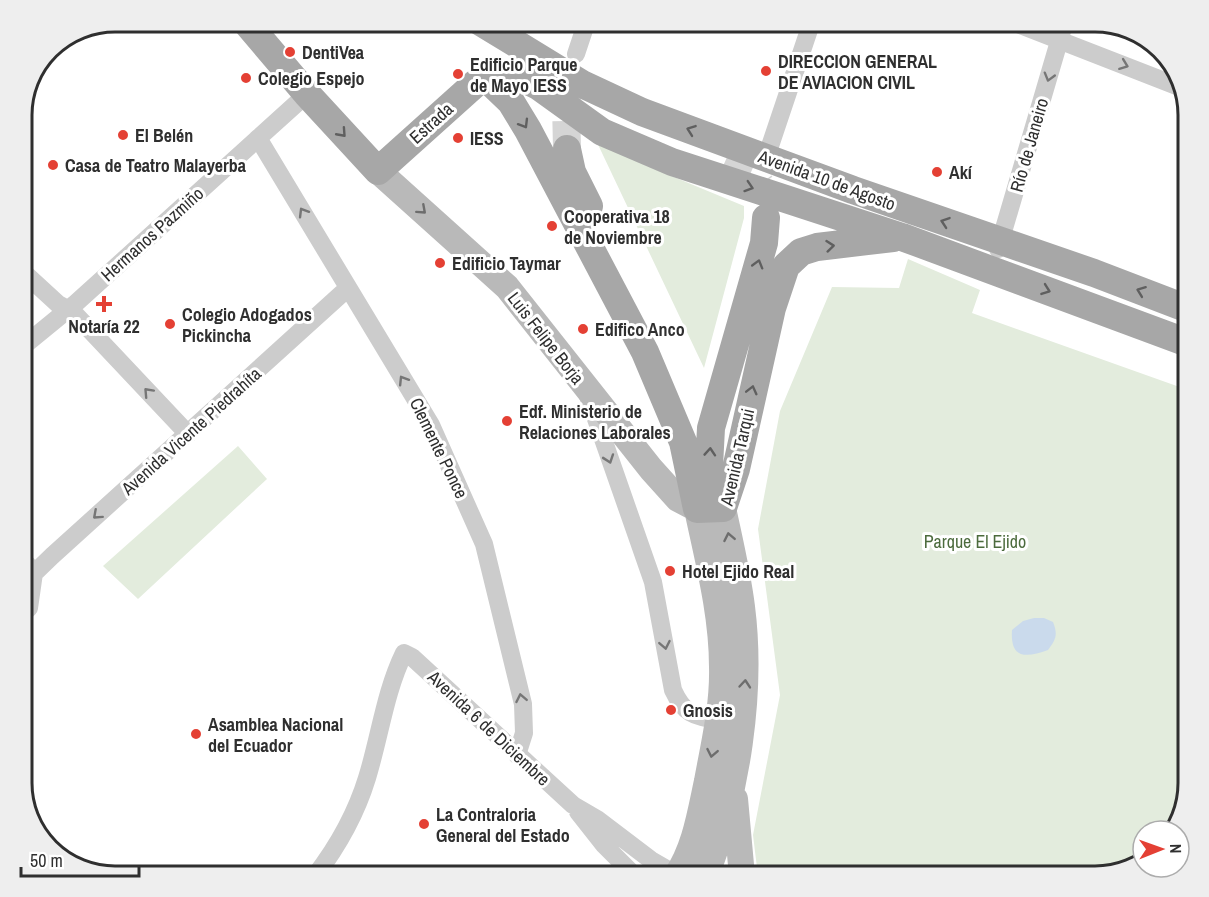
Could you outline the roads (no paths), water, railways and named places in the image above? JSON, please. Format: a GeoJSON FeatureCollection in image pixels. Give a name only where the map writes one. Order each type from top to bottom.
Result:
{"type":"FeatureCollection","features":[{"type":"Feature","properties":{"kind":"main road","name":"Luis Felipe Borja"},"geometry":{"type":"LineString","coordinates":[[253,31],[307,94],[378,171],[507,287],[583,383]]}},
{"type":"Feature","properties":{"kind":"main road","name":"Avenida 10 de Agosto"},"geometry":{"type":"LineString","coordinates":[[494,31],[582,84],[642,112],[1178,305]]}},
{"type":"Feature","properties":{"kind":"main road"},"geometry":{"type":"LineString","coordinates":[[506,39],[519,62],[552,85],[646,137],[724,164]]}},
{"type":"Feature","properties":{"kind":"main road","name":"Avenida 10 de Agosto"},"geometry":{"type":"LineString","coordinates":[[487,79],[511,76],[526,80],[538,86],[602,132],[672,162],[900,237],[1178,339]]}},
{"type":"Feature","properties":{"kind":"main road","name":"Estrada"},"geometry":{"type":"LineString","coordinates":[[378,171],[469,88],[487,79]]}},
{"type":"Feature","properties":{"kind":"main road","name":"Avenida Tarqui"},"geometry":{"type":"LineString","coordinates":[[487,79],[511,102],[528,130],[645,352],[710,508],[742,607],[746,670],[742,725],[732,784],[709,866]]}},
{"type":"Feature","properties":{"kind":"main road"},"geometry":{"type":"LineString","coordinates":[[567,149],[572,172],[672,368],[681,405],[683,442]]}},
{"type":"Feature","properties":{"kind":"main road"},"geometry":{"type":"LineString","coordinates":[[710,508],[711,428],[764,243],[766,218]]}},
{"type":"Feature","properties":{"kind":"main road","name":"Avenida Tarqui"},"geometry":{"type":"LineString","coordinates":[[682,866],[700,817],[718,720],[723,668],[710,508],[736,469],[772,308],[786,266],[801,252],[817,247],[900,237]]}},
{"type":"Feature","properties":{"kind":"main road","name":"Avenida Tarqui"},"geometry":{"type":"LineString","coordinates":[[583,383],[651,469],[678,499],[710,508]]}},
{"type":"Feature","properties":{"kind":"main road"},"geometry":{"type":"LineString","coordinates":[[732,784],[741,866]]}},
{"type":"Feature","properties":{"kind":"street"},"geometry":{"type":"LineString","coordinates":[[576,54],[584,31]]}},
{"type":"Feature","properties":{"kind":"street"},"geometry":{"type":"LineString","coordinates":[[766,158],[809,31]]}},
{"type":"Feature","properties":{"kind":"street"},"geometry":{"type":"LineString","coordinates":[[1036,31],[1171,84]]}},
{"type":"Feature","properties":{"kind":"street","name":"Río de Janeiro"},"geometry":{"type":"LineString","coordinates":[[991,269],[1062,31]]}},
{"type":"Feature","properties":{"kind":"street","name":"Hermanos Pazmiño"},"geometry":{"type":"LineString","coordinates":[[32,339],[307,94]]}},
{"type":"Feature","properties":{"kind":"street","name":"Clemente Ponce"},"geometry":{"type":"LineString","coordinates":[[258,138],[431,425],[484,544],[523,704],[524,733],[517,755]]}},
{"type":"Feature","properties":{"kind":"street"},"geometry":{"type":"LineString","coordinates":[[32,280],[58,304],[73,312],[188,434]]}},
{"type":"Feature","properties":{"kind":"street","name":"Avenida Vicente Piedrahíta"},"geometry":{"type":"LineString","coordinates":[[32,575],[348,288]]}},
{"type":"Feature","properties":{"kind":"street","name":"Luis Felipe Borja"},"geometry":{"type":"LineString","coordinates":[[583,383],[653,582],[673,690],[680,706],[696,716],[718,720]]}},
{"type":"Feature","properties":{"kind":"street","name":"Avenida 6 de Diciembre"},"geometry":{"type":"LineString","coordinates":[[322,866],[353,817],[367,778],[394,674],[404,653],[412,657],[438,680],[573,805],[597,819],[661,866]]}},
{"type":"Feature","properties":{"kind":"street","name":"Avenida 6 de Diciembre"},"geometry":{"type":"LineString","coordinates":[[573,805],[588,827],[625,866]]}},
{"type":"Feature","properties":{"kind":"water"},"geometry":{"type":"Polygon","coordinates":[[[1044,618],[1053,622],[1056,634],[1054,640],[1048,650],[1021,654],[1014,646],[1012,630],[1023,621],[1044,618]]]}},
{"type":"Feature","properties":{"kind":"tunnel"},"geometry":{"type":"LineString","coordinates":[[567,149],[566,103],[569,85]]}},
{"type":"Feature","properties":{"kind":"tunnel"},"geometry":{"type":"LineString","coordinates":[[724,164],[756,178],[761,185]]}},
{"type":"Feature","properties":{"kind":"place","name":"DentiVea"},"geometry":{"type":"Point","coordinates":[290,52]}},
{"type":"Feature","properties":{"kind":"place","name":"DIRECCION GENERAL DE AVIACION CIVIL"},"geometry":{"type":"Point","coordinates":[766,71]}},
{"type":"Feature","properties":{"kind":"place","name":"Edificio Parque de Mayo IESS"},"geometry":{"type":"Point","coordinates":[458,74]}},
{"type":"Feature","properties":{"kind":"place","name":"Colegio Espejo"},"geometry":{"type":"Point","coordinates":[246,78]}},
{"type":"Feature","properties":{"kind":"place","name":"El Belén"},"geometry":{"type":"Point","coordinates":[123,135]}},
{"type":"Feature","properties":{"kind":"place","name":"IESS"},"geometry":{"type":"Point","coordinates":[458,138]}},
{"type":"Feature","properties":{"kind":"place","name":"Casa de Teatro Malayerba"},"geometry":{"type":"Point","coordinates":[53,165]}},
{"type":"Feature","properties":{"kind":"place","name":"Akí"},"geometry":{"type":"Point","coordinates":[937,172]}},
{"type":"Feature","properties":{"kind":"place","name":"Cooperativa 18 de Noviembre"},"geometry":{"type":"Point","coordinates":[552,226]}},
{"type":"Feature","properties":{"kind":"place","name":"Edificio Taymar"},"geometry":{"type":"Point","coordinates":[440,263]}},
{"type":"Feature","properties":{"kind":"place","name":"Notaría 22"},"geometry":{"type":"Point","coordinates":[104,304]}},
{"type":"Feature","properties":{"kind":"place","name":"Colegio Adogados Pickincha"},"geometry":{"type":"Point","coordinates":[170,324]}},
{"type":"Feature","properties":{"kind":"place","name":"Edifico Anco"},"geometry":{"type":"Point","coordinates":[583,329]}},
{"type":"Feature","properties":{"kind":"place","name":"Edf. Ministerio de Relaciones Laborales"},"geometry":{"type":"Point","coordinates":[507,421]}},
{"type":"Feature","properties":{"kind":"place","name":"Hotel Ejido Real"},"geometry":{"type":"Point","coordinates":[670,571]}},
{"type":"Feature","properties":{"kind":"place","name":"Gnosis"},"geometry":{"type":"Point","coordinates":[671,710]}},
{"type":"Feature","properties":{"kind":"place","name":"Asamblea Nacional del Ecuador"},"geometry":{"type":"Point","coordinates":[196,734]}},
{"type":"Feature","properties":{"kind":"place","name":"La Contraloria General del Estado"},"geometry":{"type":"Point","coordinates":[424,824]}},
{"type":"Feature","properties":{"kind":"park label","name":"Parque El Ejido"},"geometry":{"type":"Point","coordinates":[975,541]}}]}
